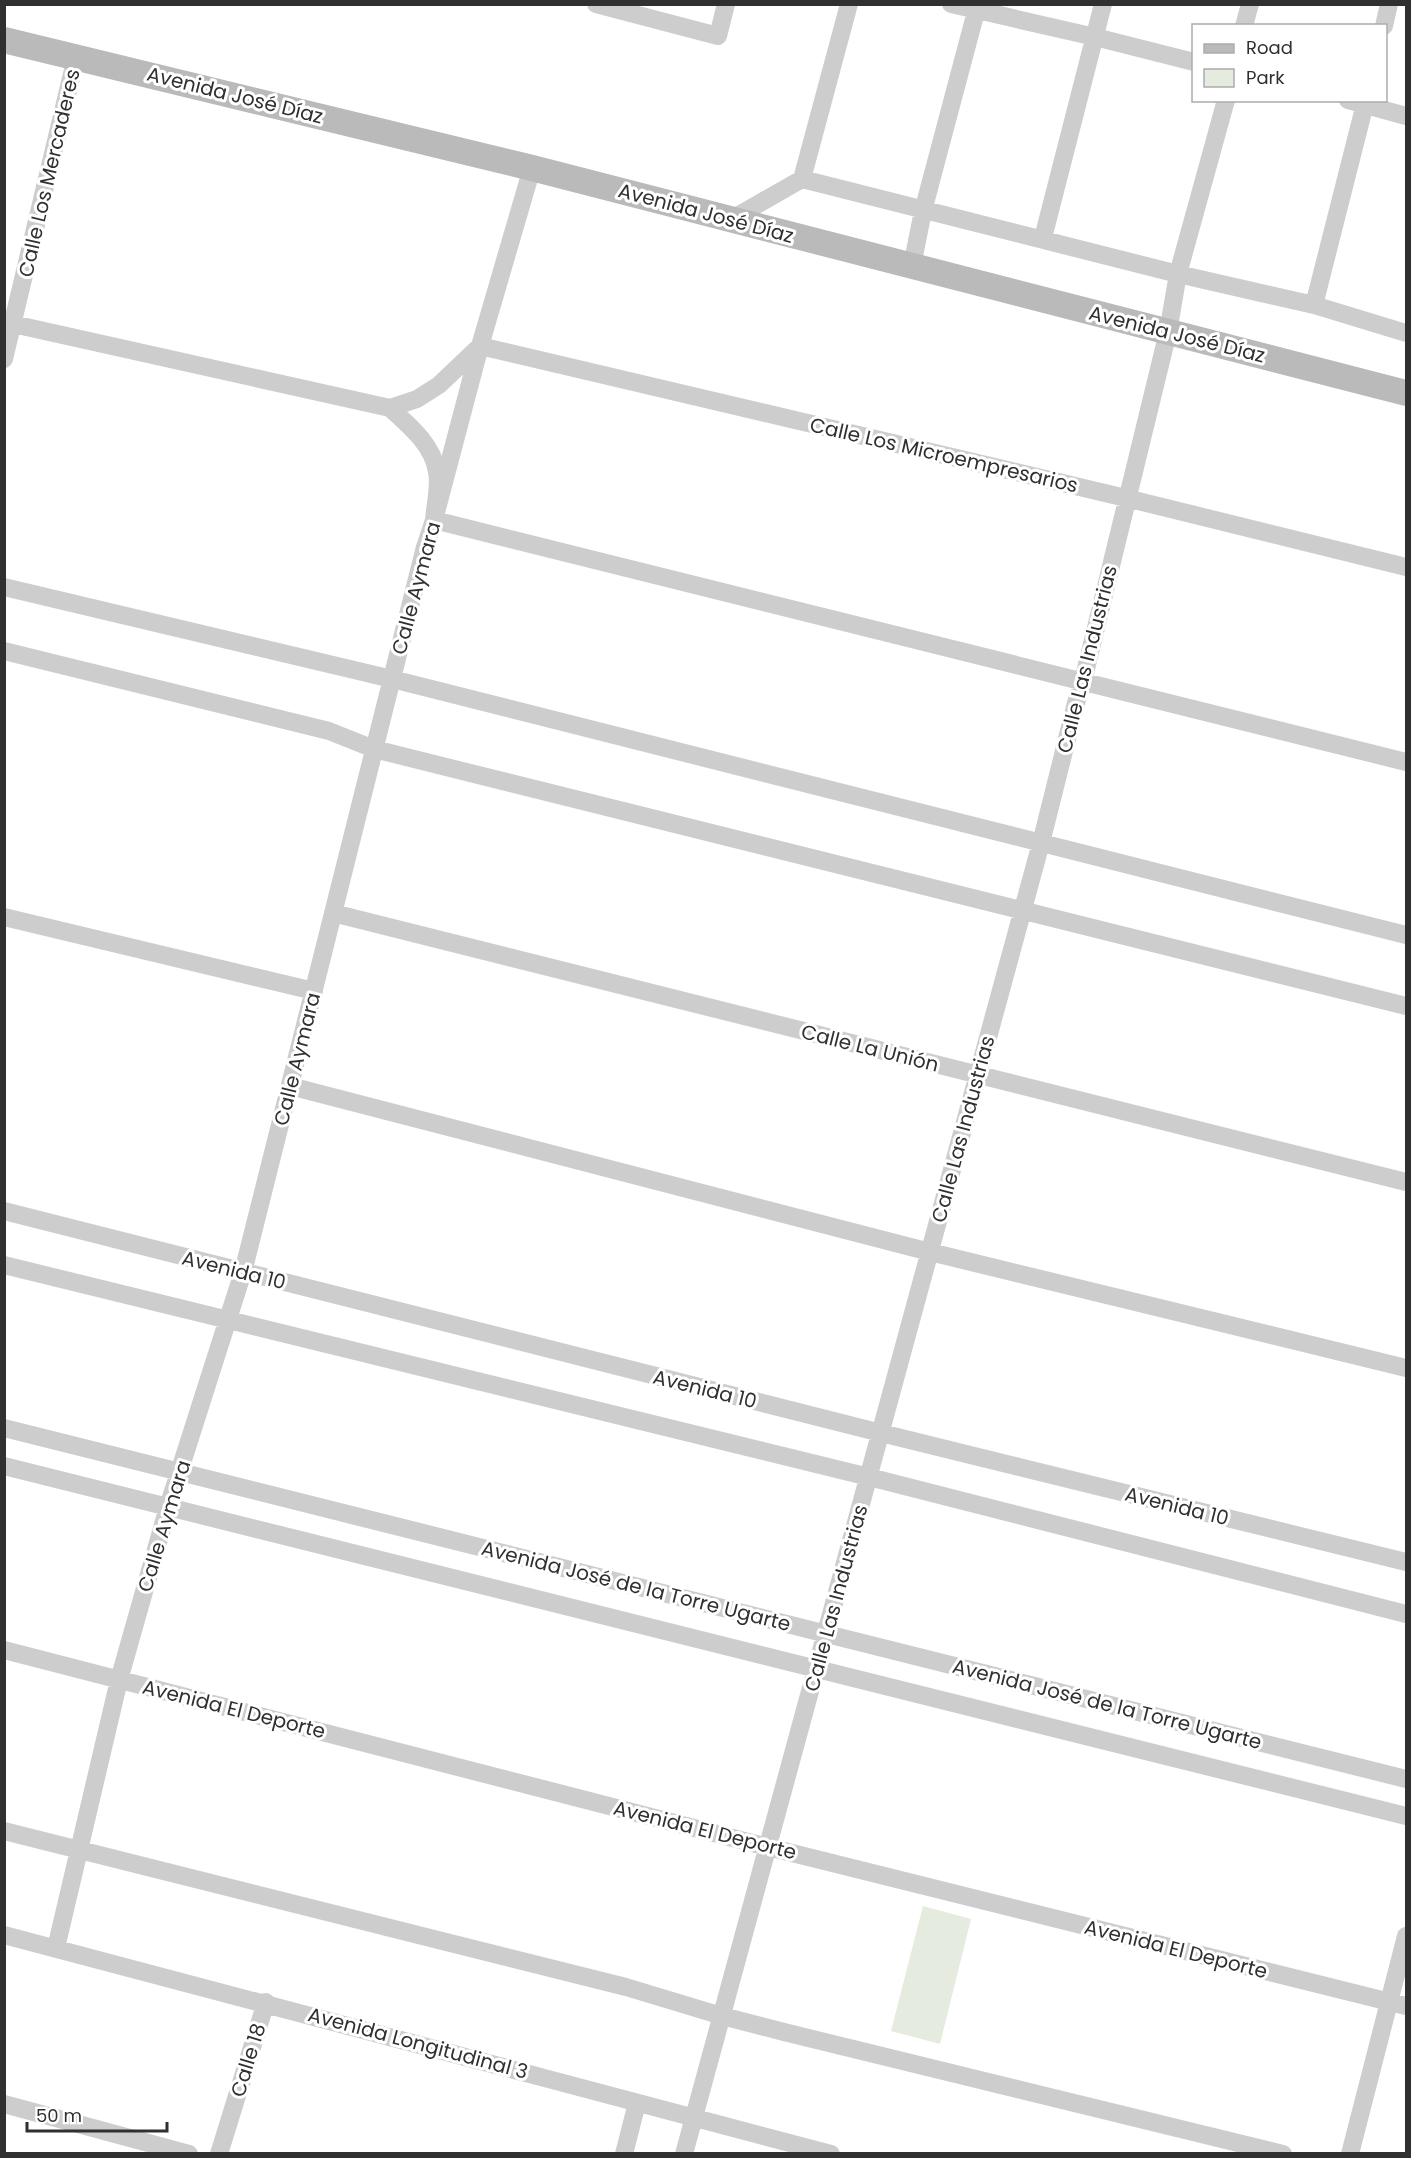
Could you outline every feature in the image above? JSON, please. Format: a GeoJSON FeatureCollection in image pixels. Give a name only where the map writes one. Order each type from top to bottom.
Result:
{"type":"FeatureCollection","features":[{"type":"Feature","properties":{"kind":"street"},"geometry":{"type":"LineString","coordinates":[[596,4],[718,36],[726,4]]}},
{"type":"Feature","properties":{"kind":"street"},"geometry":{"type":"LineString","coordinates":[[802,180],[849,4]]}},
{"type":"Feature","properties":{"kind":"street"},"geometry":{"type":"LineString","coordinates":[[951,4],[977,8],[1192,62]]}},
{"type":"Feature","properties":{"kind":"street"},"geometry":{"type":"LineString","coordinates":[[1043,238],[1103,4]]}},
{"type":"Feature","properties":{"kind":"street"},"geometry":{"type":"LineString","coordinates":[[1245,24],[1250,4]]}},
{"type":"Feature","properties":{"kind":"street"},"geometry":{"type":"LineString","coordinates":[[1384,24],[1389,4]]}},
{"type":"Feature","properties":{"kind":"street"},"geometry":{"type":"LineString","coordinates":[[912,266],[923,211],[977,8]]}},
{"type":"Feature","properties":{"kind":"street","name":"Avenida José Díaz"},"geometry":{"type":"LineString","coordinates":[[4,40],[532,168],[1407,393]]}},
{"type":"Feature","properties":{"kind":"street","name":"Calle Los Mercaderes"},"geometry":{"type":"LineString","coordinates":[[4,359],[9,323],[76,57]]}},
{"type":"Feature","properties":{"kind":"street","name":"Calle Las Industrias"},"geometry":{"type":"LineString","coordinates":[[684,2154],[1041,843],[1168,332],[1178,274],[1225,102]]}},
{"type":"Feature","properties":{"kind":"street"},"geometry":{"type":"LineString","coordinates":[[1314,305],[1360,102],[1407,116]]}},
{"type":"Feature","properties":{"kind":"street","name":"Calle Aymara"},"geometry":{"type":"LineString","coordinates":[[56,1948],[119,1680],[168,1507],[243,1272],[425,547],[532,168]]}},
{"type":"Feature","properties":{"kind":"street"},"geometry":{"type":"LineString","coordinates":[[732,219],[802,180],[923,211],[1043,238],[1178,274],[1314,305],[1407,333]]}},
{"type":"Feature","properties":{"kind":"street"},"geometry":{"type":"LineString","coordinates":[[9,323],[390,408],[416,432],[427,447],[437,472],[434,520],[1407,762]]}},
{"type":"Feature","properties":{"kind":"street"},"geometry":{"type":"LineString","coordinates":[[390,408],[417,399],[439,385],[480,346]]}},
{"type":"Feature","properties":{"kind":"street","name":"Calle Los Microempresarios"},"geometry":{"type":"LineString","coordinates":[[480,346],[1126,498],[1407,567]]}},
{"type":"Feature","properties":{"kind":"street"},"geometry":{"type":"LineString","coordinates":[[4,587],[392,678],[1407,935]]}},
{"type":"Feature","properties":{"kind":"street"},"geometry":{"type":"LineString","coordinates":[[4,651],[329,731],[374,749],[1407,1006]]}},
{"type":"Feature","properties":{"kind":"street","name":"Calle La Unión"},"geometry":{"type":"LineString","coordinates":[[333,913],[1407,1182]]}},
{"type":"Feature","properties":{"kind":"street"},"geometry":{"type":"LineString","coordinates":[[4,917],[314,991]]}},
{"type":"Feature","properties":{"kind":"street"},"geometry":{"type":"LineString","coordinates":[[290,1086],[930,1252],[1407,1368]]}},
{"type":"Feature","properties":{"kind":"street","name":"Avenida 10"},"geometry":{"type":"LineString","coordinates":[[4,1211],[881,1433],[1407,1562]]}},
{"type":"Feature","properties":{"kind":"street"},"geometry":{"type":"LineString","coordinates":[[4,1264],[869,1477],[1407,1614]]}},
{"type":"Feature","properties":{"kind":"street","name":"Avenida José de la Torre Ugarte"},"geometry":{"type":"LineString","coordinates":[[4,1428],[1407,1779]]}},
{"type":"Feature","properties":{"kind":"street","name":"Avenida José de la Torre Ugarte"},"geometry":{"type":"LineString","coordinates":[[4,1466],[1407,1816]]}},
{"type":"Feature","properties":{"kind":"street","name":"Avenida El Deporte"},"geometry":{"type":"LineString","coordinates":[[4,1650],[768,1847],[1399,2004]]}},
{"type":"Feature","properties":{"kind":"street"},"geometry":{"type":"LineString","coordinates":[[4,1831],[615,1984],[722,2016],[1283,2154]]}},
{"type":"Feature","properties":{"kind":"street","name":"Avenida Longitudinal 3"},"geometry":{"type":"LineString","coordinates":[[4,1935],[266,2002],[831,2154]]}},
{"type":"Feature","properties":{"kind":"street"},"geometry":{"type":"LineString","coordinates":[[1350,2154],[1399,2004],[1407,1936]]}},
{"type":"Feature","properties":{"kind":"street","name":"Calle 18"},"geometry":{"type":"LineString","coordinates":[[219,2154],[266,2002]]}},
{"type":"Feature","properties":{"kind":"street"},"geometry":{"type":"LineString","coordinates":[[624,2154],[638,2103]]}},
{"type":"Feature","properties":{"kind":"street"},"geometry":{"type":"LineString","coordinates":[[4,2104],[189,2154]]}},
{"type":"Feature","properties":{"kind":"green space"},"geometry":{"type":"Polygon","coordinates":[[[923,1906],[971,1919],[940,2044],[891,2031],[923,1906]]]}}]}
